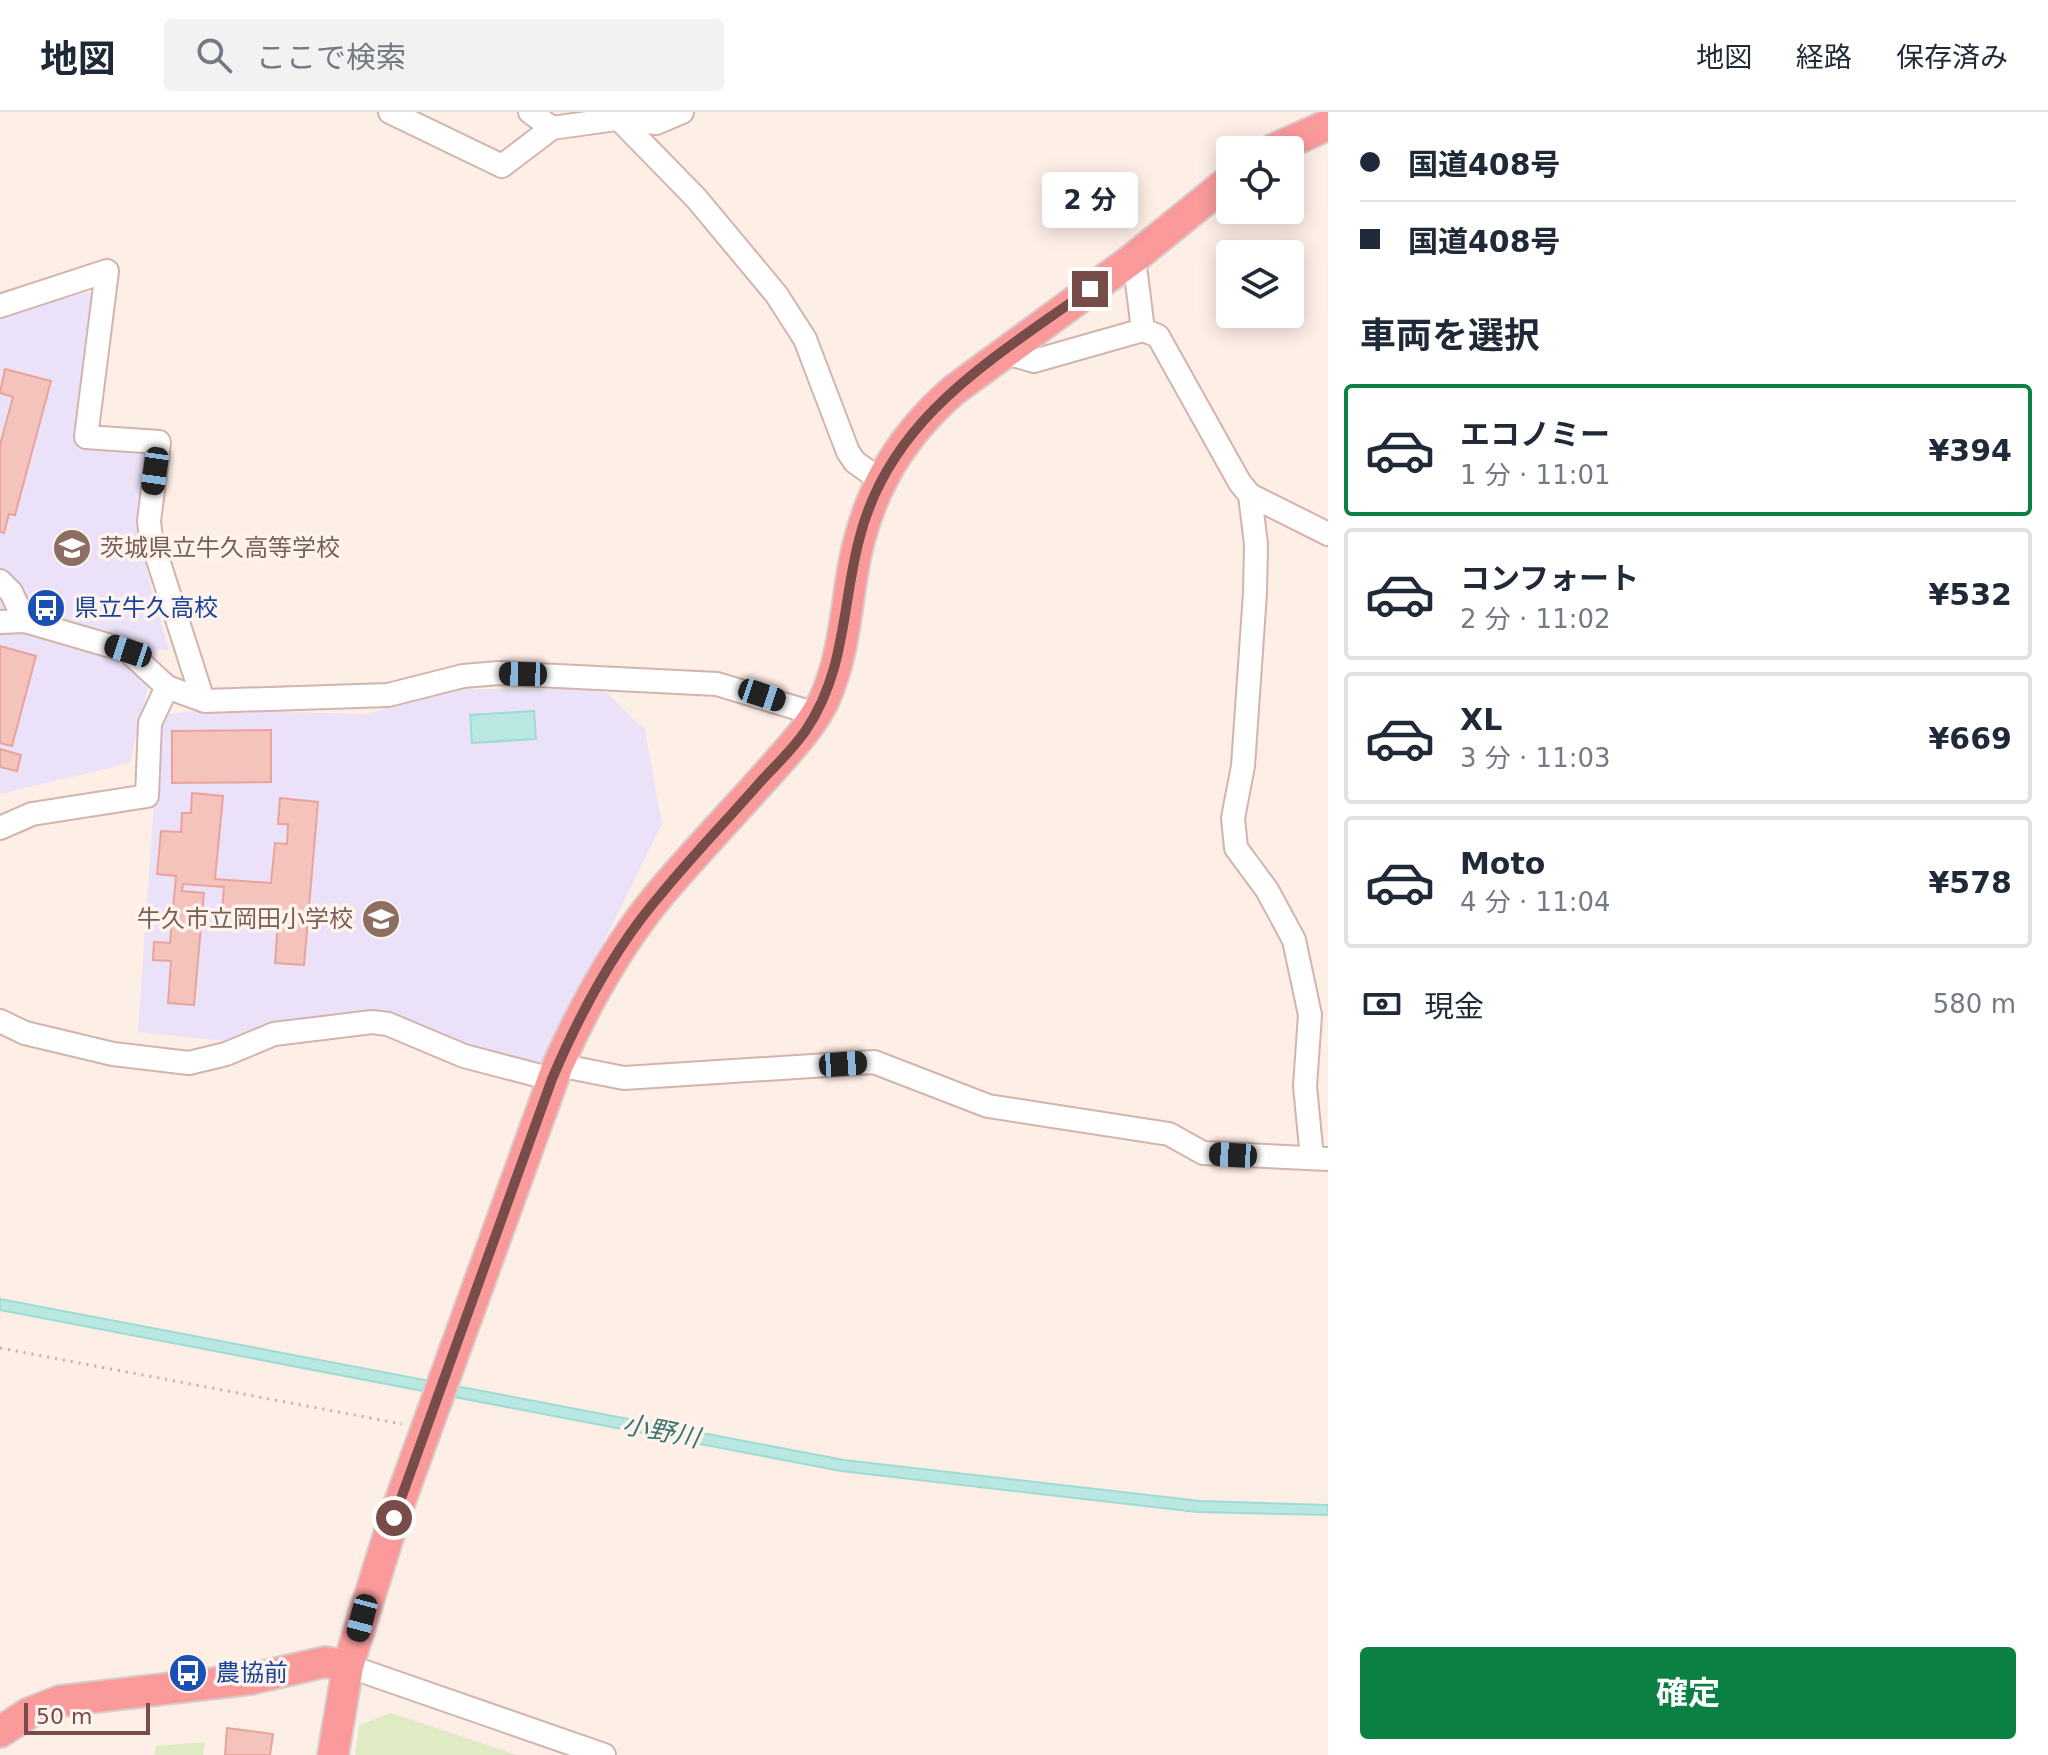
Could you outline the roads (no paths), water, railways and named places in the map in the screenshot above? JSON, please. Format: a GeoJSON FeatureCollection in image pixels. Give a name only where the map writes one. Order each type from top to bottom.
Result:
{"type":"FeatureCollection","features":[{"type":"Feature","properties":{"kind":"highway"},"geometry":{"type":"LineString","coordinates":[[1303,136],[1328,125]]}},
{"type":"Feature","properties":{"kind":"highway"},"geometry":{"type":"LineString","coordinates":[[333,1755],[348,1666],[425,1429],[555,1072],[588,1001],[624,941],[660,895],[804,732],[816,714],[835,670],[858,541],[880,480],[892,457],[929,411],[1003,352],[1134,258],[1216,191]]}},
{"type":"Feature","properties":{"kind":"highway"},"geometry":{"type":"LineString","coordinates":[[2,1724],[60,1701],[251,1679],[325,1662],[348,1666]]}},
{"type":"Feature","properties":{"kind":"street"},"geometry":{"type":"LineString","coordinates":[[390,112],[502,166],[552,128],[614,115],[656,123],[682,112]]}},
{"type":"Feature","properties":{"kind":"street"},"geometry":{"type":"LineString","coordinates":[[530,112],[552,128]]}},
{"type":"Feature","properties":{"kind":"street"},"geometry":{"type":"LineString","coordinates":[[614,115],[696,198],[776,294],[805,339],[848,452],[855,462],[880,480]]}},
{"type":"Feature","properties":{"kind":"street"},"geometry":{"type":"LineString","coordinates":[[1134,258],[1143,330]]}},
{"type":"Feature","properties":{"kind":"street"},"geometry":{"type":"LineString","coordinates":[[0,306],[107,271],[86,437],[159,442],[149,521],[151,538],[203,700]]}},
{"type":"Feature","properties":{"kind":"street"},"geometry":{"type":"LineString","coordinates":[[0,1021],[25,1033],[113,1054],[189,1063],[226,1054],[274,1034],[372,1022],[388,1024],[464,1056],[555,1072],[624,1078],[874,1062],[988,1106],[1169,1134],[1203,1153],[1320,1159],[1305,1086],[1310,1015],[1294,940],[1267,890],[1236,848],[1233,818],[1243,766],[1255,593],[1256,544],[1250,495],[1217,445],[1158,336],[1143,330],[1034,361],[1003,352]]}},
{"type":"Feature","properties":{"kind":"street"},"geometry":{"type":"LineString","coordinates":[[1250,495],[1328,534]]}},
{"type":"Feature","properties":{"kind":"street"},"geometry":{"type":"LineString","coordinates":[[0,581],[11,592],[25,621]]}},
{"type":"Feature","properties":{"kind":"street"},"geometry":{"type":"LineString","coordinates":[[0,622],[25,621],[128,651],[167,687],[203,700],[388,695],[463,676],[511,673],[717,684],[816,714]]}},
{"type":"Feature","properties":{"kind":"street"},"geometry":{"type":"LineString","coordinates":[[0,828],[32,814],[147,796],[150,723],[167,687]]}},
{"type":"Feature","properties":{"kind":"street"},"geometry":{"type":"LineString","coordinates":[[348,1666],[604,1755]]}},
{"type":"Feature","properties":{"kind":"water"},"geometry":{"type":"Polygon","coordinates":[[[534,711],[536,739],[472,743],[470,715],[534,711]]]}},
{"type":"Feature","properties":{"kind":"water","name":"小野川"},"geometry":{"type":"Polygon","coordinates":[[[0,1299],[844,1460],[1200,1501],[1328,1505],[1328,1515],[1197,1512],[841,1471],[0,1310],[0,1299]]]}},
{"type":"Feature","properties":{"kind":"place","name":"茨城県立牛久高等学校"},"geometry":{"type":"Point","coordinates":[72,548]}},
{"type":"Feature","properties":{"kind":"place","name":"県立牛久高校"},"geometry":{"type":"Point","coordinates":[46,608]}},
{"type":"Feature","properties":{"kind":"place","name":"牛久市立岡田小学校"},"geometry":{"type":"Point","coordinates":[381,919]}},
{"type":"Feature","properties":{"kind":"place","name":"農協前"},"geometry":{"type":"Point","coordinates":[188,1673]}}]}
